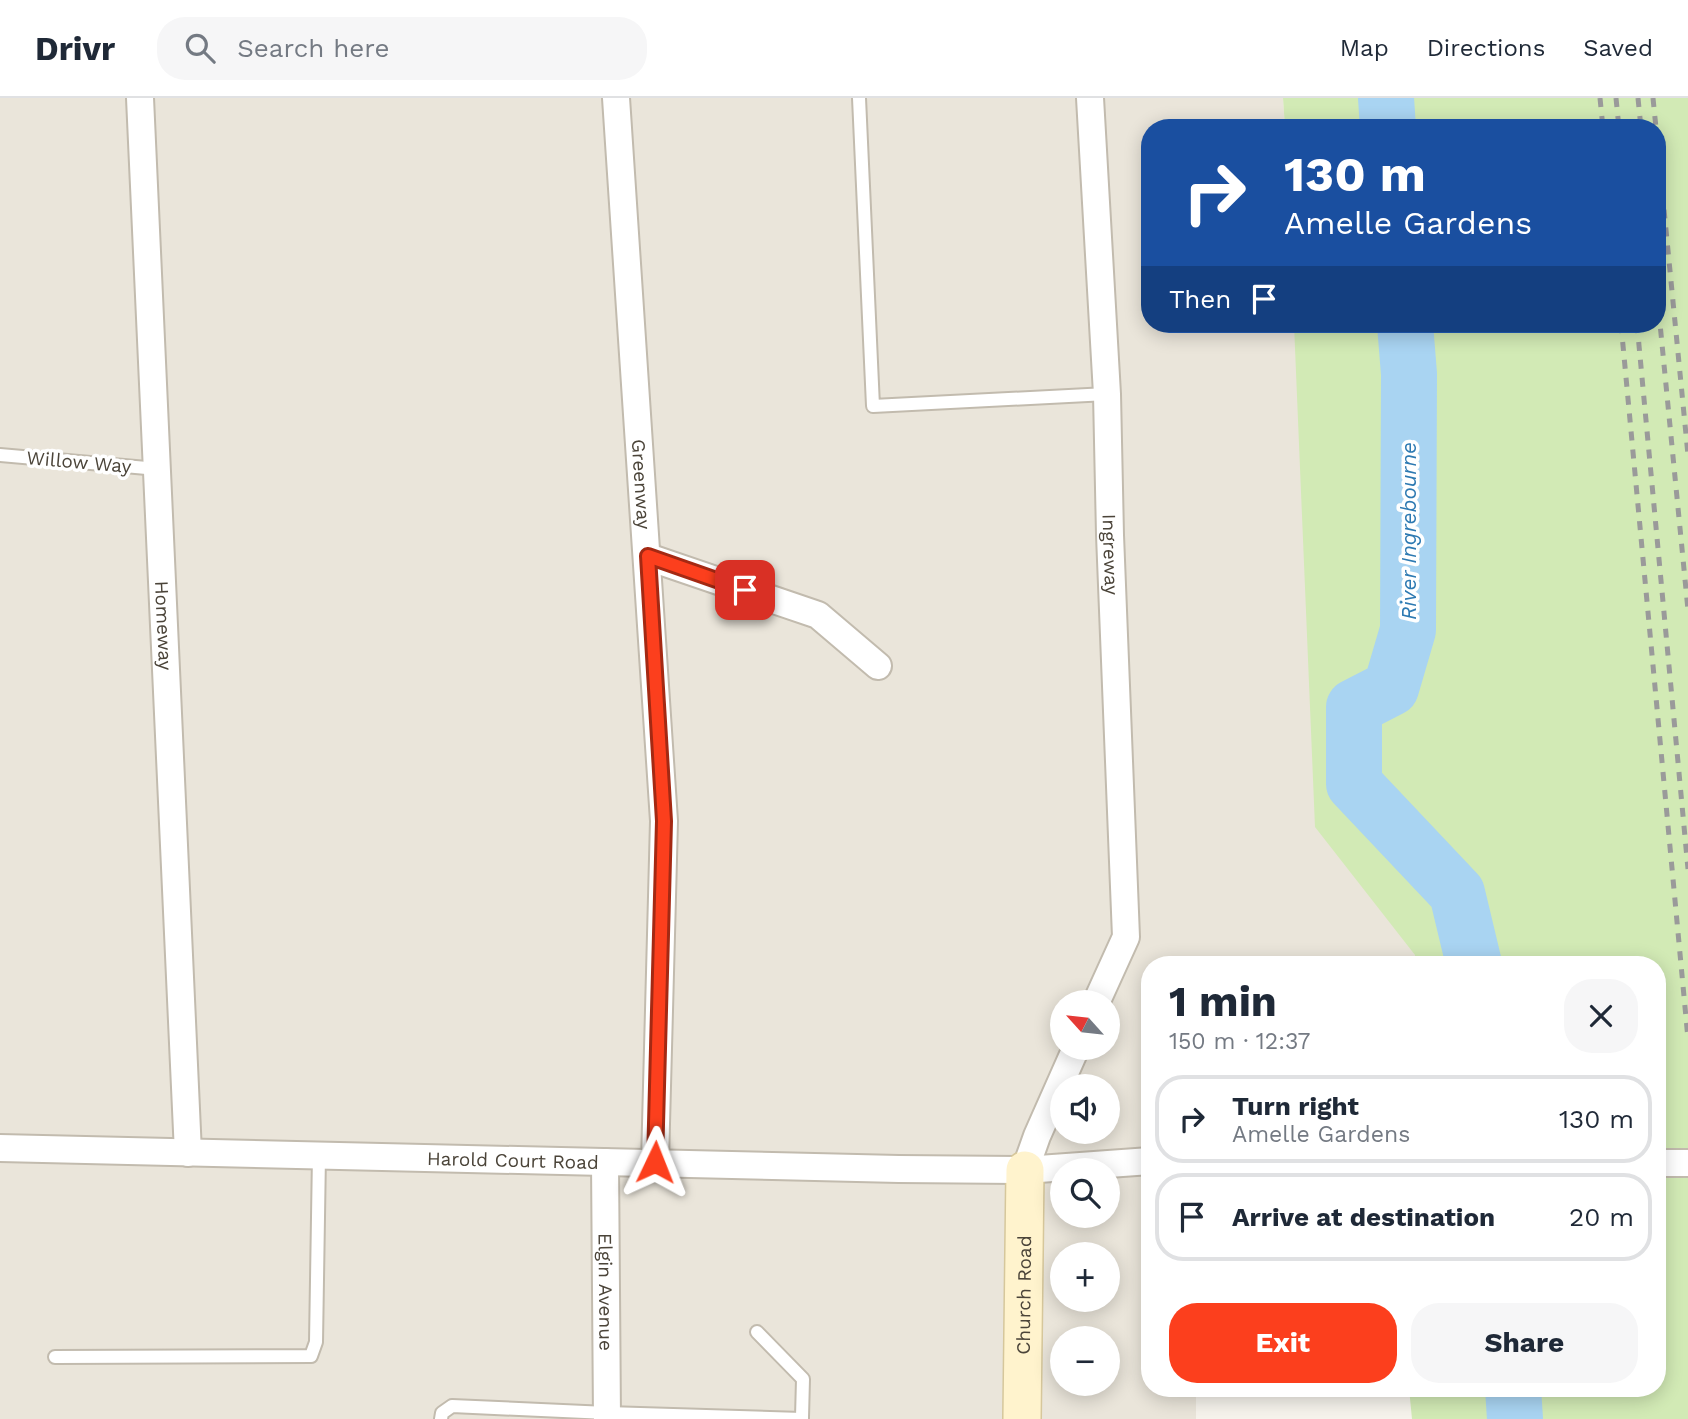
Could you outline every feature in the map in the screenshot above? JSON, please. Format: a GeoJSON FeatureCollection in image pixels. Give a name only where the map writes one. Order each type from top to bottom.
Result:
{"type":"FeatureCollection","features":[{"type":"Feature","properties":{"kind":"street","name":"Homeway"},"geometry":{"type":"LineString","coordinates":[[140,98],[188,1153]]}},
{"type":"Feature","properties":{"kind":"street","name":"Greenway"},"geometry":{"type":"LineString","coordinates":[[616,98],[664,821],[655,1162]]}},
{"type":"Feature","properties":{"kind":"street","name":"Ingreway"},"geometry":{"type":"LineString","coordinates":[[1090,98],[1107,394],[1126,937],[1102,990]]}},
{"type":"Feature","properties":{"kind":"street"},"geometry":{"type":"LineString","coordinates":[[648,556],[818,615],[878,666]]}},
{"type":"Feature","properties":{"kind":"street"},"geometry":{"type":"LineString","coordinates":[[1025,1170],[1071,1060]]}},
{"type":"Feature","properties":{"kind":"street","name":"Harold Court Road"},"geometry":{"type":"LineString","coordinates":[[0,1148],[899,1169],[1025,1170],[1141,1162]]}},
{"type":"Feature","properties":{"kind":"street","name":"Elgin Avenue"},"geometry":{"type":"LineString","coordinates":[[605,1162],[607,1416]]}},
{"type":"Feature","properties":{"kind":"street"},"geometry":{"type":"LineString","coordinates":[[1666,1163],[1688,1163]]}},
{"type":"Feature","properties":{"kind":"street","name":"Church Road"},"geometry":{"type":"LineString","coordinates":[[1022,1419],[1025,1170]]}},
{"type":"Feature","properties":{"kind":"lane"},"geometry":{"type":"LineString","coordinates":[[859,98],[873,406],[1107,394]]}},
{"type":"Feature","properties":{"kind":"lane","name":"Willow Way"},"geometry":{"type":"LineString","coordinates":[[0,455],[158,469]]}},
{"type":"Feature","properties":{"kind":"lane"},"geometry":{"type":"LineString","coordinates":[[55,1357],[311,1356],[316,1342],[319,1155]]}},
{"type":"Feature","properties":{"kind":"lane"},"geometry":{"type":"LineString","coordinates":[[441,1419],[442,1413],[452,1406],[607,1416],[802,1418],[803,1379],[757,1332]]}},
{"type":"Feature","properties":{"kind":"shaded area"},"geometry":{"type":"Polygon","coordinates":[[[0,98],[1283,98],[1284,119],[1141,119],[1141,333],[1296,333],[1415,956],[1141,956],[1141,1397],[1196,1397],[1196,1419],[0,1419],[0,98]]]}},
{"type":"Feature","properties":{"kind":"green space"},"geometry":{"type":"Polygon","coordinates":[[[1283,98],[1688,98],[1688,1419],[1412,1419],[1410,1397],[1666,1397],[1666,956],[1415,956],[1315,827],[1294,333],[1666,333],[1666,119],[1284,119],[1283,98]]]}},
{"type":"Feature","properties":{"kind":"waterway","name":"River Ingrebourne"},"geometry":{"type":"LineString","coordinates":[[1386,98],[1387,119]]}},
{"type":"Feature","properties":{"kind":"waterway","name":"River Ingrebourne"},"geometry":{"type":"LineString","coordinates":[[1406,333],[1409,374],[1408,630],[1391,688],[1354,707],[1354,784],[1457,893],[1472,956]]}},
{"type":"Feature","properties":{"kind":"waterway","name":"River Ingrebourne"},"geometry":{"type":"LineString","coordinates":[[1514,1397],[1515,1419]]}},
{"type":"Feature","properties":{"kind":"railway"},"geometry":{"type":"LineString","coordinates":[[1600,98],[1602,119]]}},
{"type":"Feature","properties":{"kind":"railway"},"geometry":{"type":"LineString","coordinates":[[1616,98],[1618,119]]}},
{"type":"Feature","properties":{"kind":"railway"},"geometry":{"type":"LineString","coordinates":[[1638,98],[1640,119]]}},
{"type":"Feature","properties":{"kind":"railway"},"geometry":{"type":"LineString","coordinates":[[1653,98],[1655,119]]}},
{"type":"Feature","properties":{"kind":"railway"},"geometry":{"type":"LineString","coordinates":[[1666,230],[1688,455]]}},
{"type":"Feature","properties":{"kind":"railway"},"geometry":{"type":"LineString","coordinates":[[1622,333],[1688,1039]]}},
{"type":"Feature","properties":{"kind":"railway"},"geometry":{"type":"LineString","coordinates":[[1638,333],[1688,869]]}},
{"type":"Feature","properties":{"kind":"railway"},"geometry":{"type":"LineString","coordinates":[[1661,333],[1688,610]]}},
{"type":"Feature","properties":{"kind":"route"},"geometry":{"type":"LineString","coordinates":[[655,1162],[664,821],[648,556],[745,590]]}}]}
